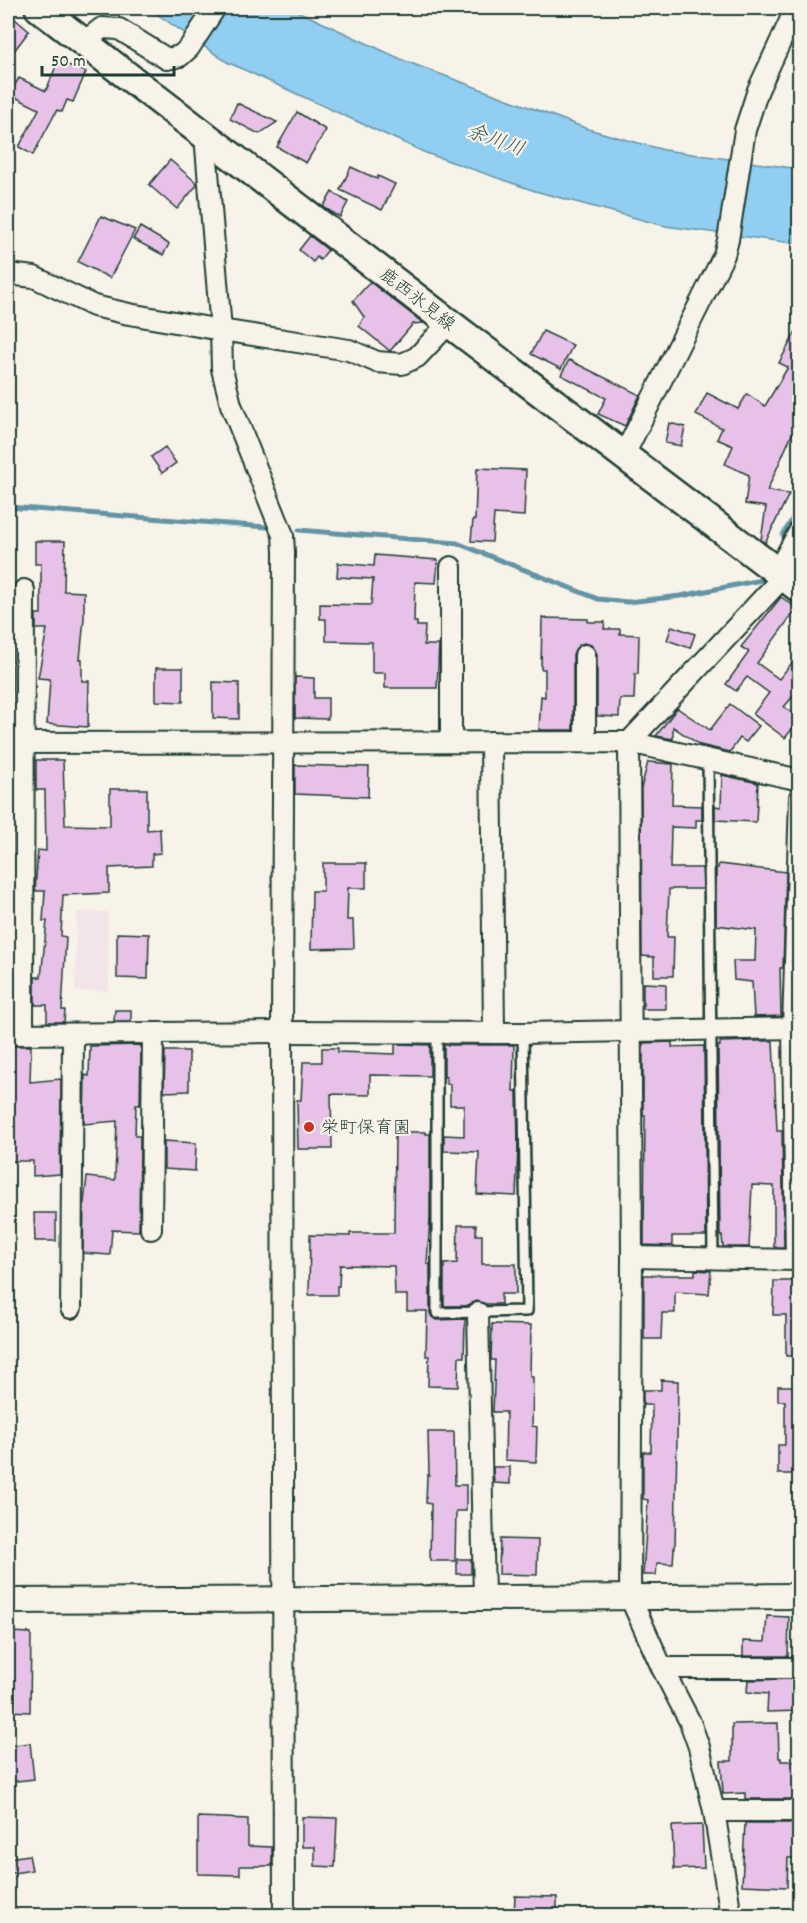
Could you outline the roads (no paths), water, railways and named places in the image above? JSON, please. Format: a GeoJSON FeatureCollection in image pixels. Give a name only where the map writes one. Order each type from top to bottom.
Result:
{"type":"FeatureCollection","features":[{"type":"Feature","properties":{"kind":"main road","name":"鹿西氷見線"},"geometry":{"type":"LineString","coordinates":[[39,8],[787,579]]}},
{"type":"Feature","properties":{"kind":"street"},"geometry":{"type":"LineString","coordinates":[[84,42],[102,28],[118,29],[167,59],[180,56],[189,48],[215,8]]}},
{"type":"Feature","properties":{"kind":"street"},"geometry":{"type":"LineString","coordinates":[[624,455],[724,255],[745,130],[758,90],[796,8]]}},
{"type":"Feature","properties":{"kind":"street"},"geometry":{"type":"LineString","coordinates":[[206,135],[222,369],[231,405],[283,535],[284,1916]]}},
{"type":"Feature","properties":{"kind":"street"},"geometry":{"type":"LineString","coordinates":[[8,274],[34,277],[94,306],[221,330],[350,350],[377,362],[402,364],[417,357],[449,323]]}},
{"type":"Feature","properties":{"kind":"street"},"geometry":{"type":"LineString","coordinates":[[731,1916],[714,1811],[699,1747],[690,1722],[662,1668],[630,1596],[632,1257],[630,742],[787,579],[800,531]]}},
{"type":"Feature","properties":{"kind":"street"},"geometry":{"type":"LineString","coordinates":[[451,742],[452,567]]}},
{"type":"Feature","properties":{"kind":"street"},"geometry":{"type":"LineString","coordinates":[[24,590],[15,743],[15,1034],[524,1033],[796,1028]]}},
{"type":"Feature","properties":{"kind":"street"},"geometry":{"type":"LineString","coordinates":[[585,655],[585,742]]}},
{"type":"Feature","properties":{"kind":"street"},"geometry":{"type":"LineString","coordinates":[[491,742],[494,1033]]}},
{"type":"Feature","properties":{"kind":"street"},"geometry":{"type":"LineString","coordinates":[[15,743],[630,742],[800,780]]}},
{"type":"Feature","properties":{"kind":"street"},"geometry":{"type":"LineString","coordinates":[[632,1257],[798,1260],[796,1028],[800,797]]}},
{"type":"Feature","properties":{"kind":"street"},"geometry":{"type":"LineString","coordinates":[[151,1229],[153,1033]]}},
{"type":"Feature","properties":{"kind":"street"},"geometry":{"type":"LineString","coordinates":[[72,1308],[73,1034]]}},
{"type":"Feature","properties":{"kind":"street"},"geometry":{"type":"LineString","coordinates":[[478,1313],[484,1599]]}},
{"type":"Feature","properties":{"kind":"street"},"geometry":{"type":"LineString","coordinates":[[8,1601],[800,1596]]}},
{"type":"Feature","properties":{"kind":"street"},"geometry":{"type":"LineString","coordinates":[[662,1668],[797,1668],[800,1666]]}},
{"type":"Feature","properties":{"kind":"street"},"geometry":{"type":"LineString","coordinates":[[714,1811],[800,1811]]}},
{"type":"Feature","properties":{"kind":"lane"},"geometry":{"type":"LineString","coordinates":[[708,760],[714,1258]]}},
{"type":"Feature","properties":{"kind":"lane"},"geometry":{"type":"LineString","coordinates":[[437,1032],[437,1313],[527,1311],[524,1033]]}},
{"type":"Feature","properties":{"kind":"water","name":"余川川"},"geometry":{"type":"Polygon","coordinates":[[[148,8],[291,8],[405,61],[588,129],[664,150],[799,169],[799,244],[665,226],[535,191],[426,153],[227,62],[148,8]]]}},
{"type":"Feature","properties":{"kind":"waterway"},"geometry":{"type":"LineString","coordinates":[[783,535],[800,506]]}},
{"type":"Feature","properties":{"kind":"waterway"},"geometry":{"type":"LineString","coordinates":[[8,507],[267,527]]}},
{"type":"Feature","properties":{"kind":"waterway"},"geometry":{"type":"LineString","coordinates":[[299,530],[457,543],[598,599],[628,602],[681,596],[761,580]]}},
{"type":"Feature","properties":{"kind":"place","name":"栄町保育園"},"geometry":{"type":"Point","coordinates":[309,1127]}}]}
